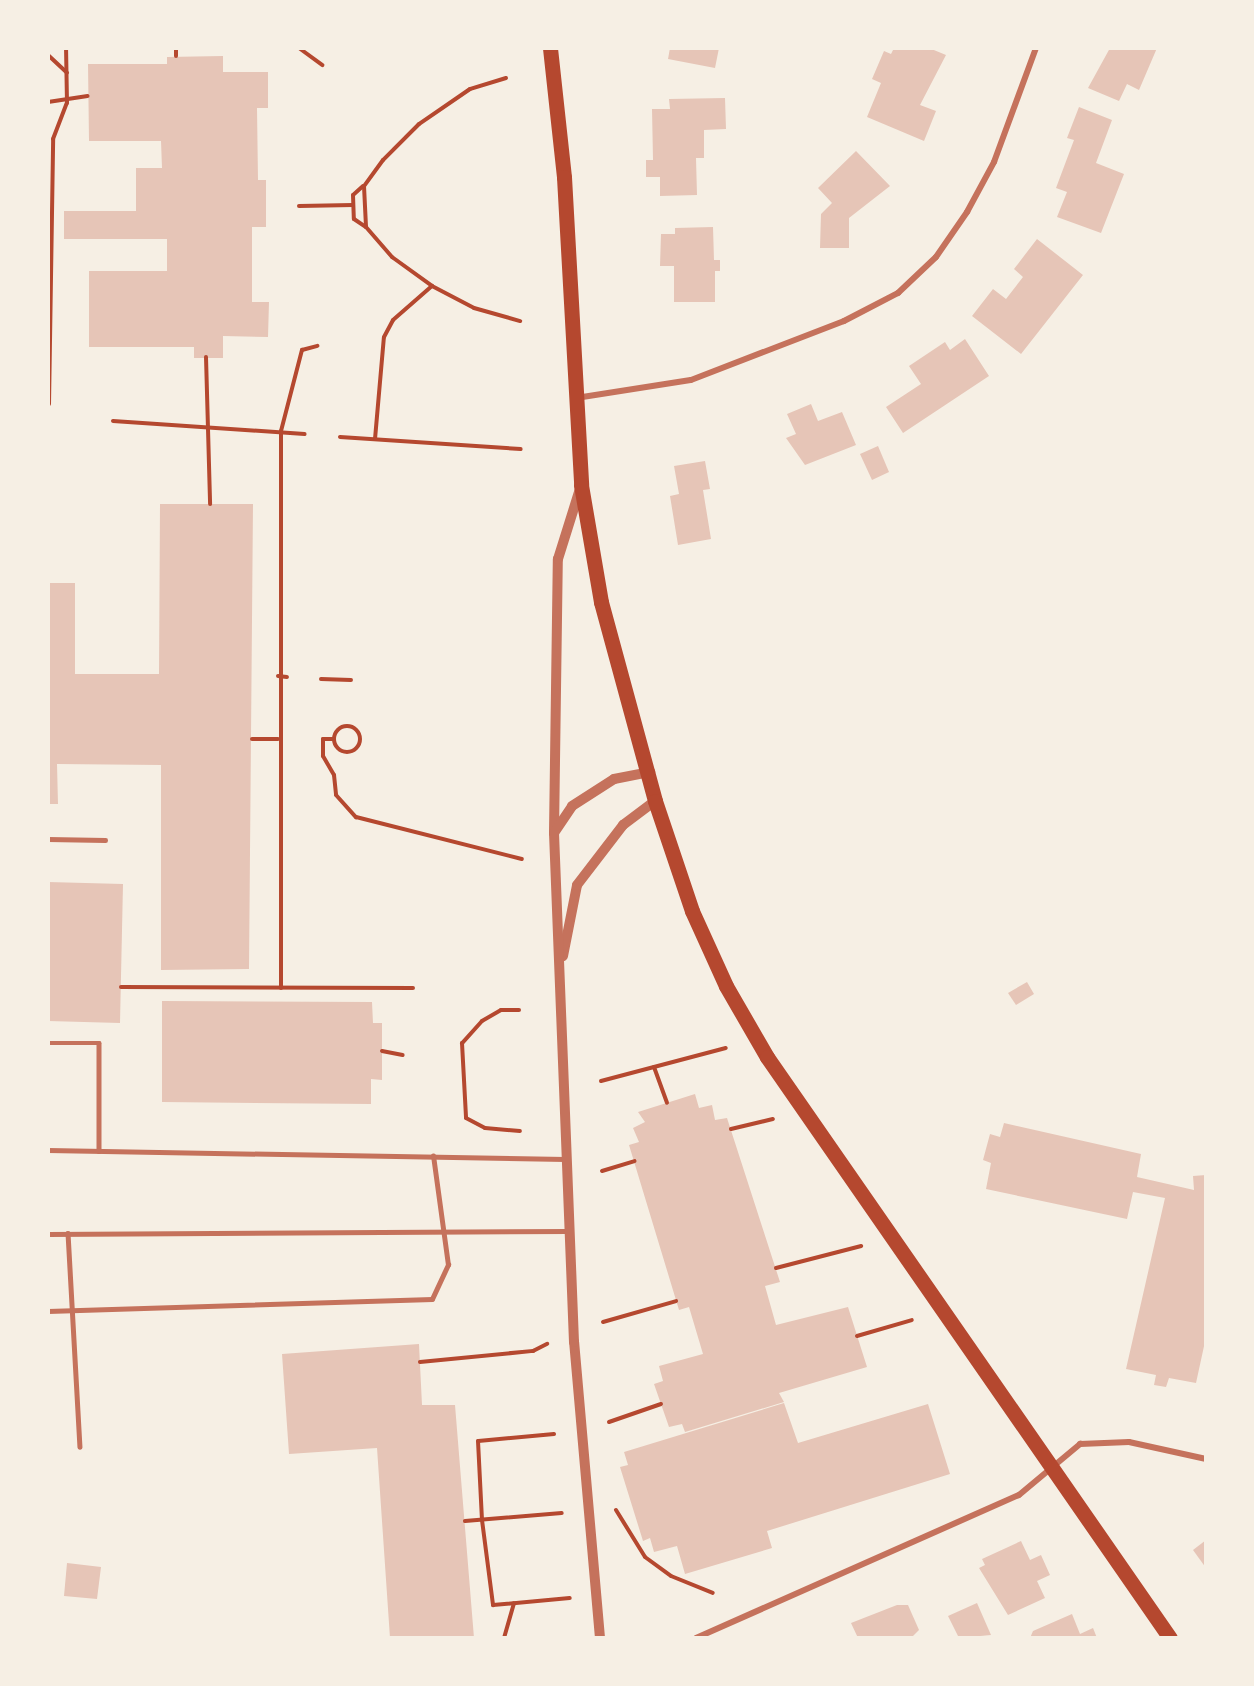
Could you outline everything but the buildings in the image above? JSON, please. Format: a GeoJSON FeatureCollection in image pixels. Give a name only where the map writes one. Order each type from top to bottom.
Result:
{"type":"FeatureCollection","features":[{"type":"Feature","properties":{"kind":"main road"},"geometry":{"type":"LineString","coordinates":[[550,48],[564,177],[572,399],[581,485],[601,602],[650,772],[655,801],[692,911],[726,986],[764,1052],[1053,1465],[1170,1638]]}},
{"type":"Feature","properties":{"kind":"street"},"geometry":{"type":"LineString","coordinates":[[572,399],[691,380],[844,321],[898,293],[936,257],[967,212],[994,162],[1036,48]]}},
{"type":"Feature","properties":{"kind":"street"},"geometry":{"type":"LineString","coordinates":[[581,485],[558,559],[554,832],[568,1231],[600,1638]]}},
{"type":"Feature","properties":{"kind":"street"},"geometry":{"type":"LineString","coordinates":[[554,832],[572,806],[614,779],[650,772]]}},
{"type":"Feature","properties":{"kind":"street"},"geometry":{"type":"LineString","coordinates":[[560,974],[577,885],[623,825],[655,801]]}},
{"type":"Feature","properties":{"kind":"street"},"geometry":{"type":"LineString","coordinates":[[696,1638],[1019,1495],[1053,1465],[1091,1440],[1129,1442],[1206,1460]]}},
{"type":"Feature","properties":{"kind":"lane"},"geometry":{"type":"LineString","coordinates":[[48,839],[105,840]]}},
{"type":"Feature","properties":{"kind":"lane"},"geometry":{"type":"LineString","coordinates":[[48,1043],[99,1043],[99,1151]]}},
{"type":"Feature","properties":{"kind":"lane"},"geometry":{"type":"LineString","coordinates":[[48,1150],[565,1159]]}},
{"type":"Feature","properties":{"kind":"lane"},"geometry":{"type":"LineString","coordinates":[[48,1311],[432,1299],[448,1265],[441,1231],[434,1156]]}},
{"type":"Feature","properties":{"kind":"lane"},"geometry":{"type":"LineString","coordinates":[[48,1234],[568,1231]]}},
{"type":"Feature","properties":{"kind":"lane"},"geometry":{"type":"LineString","coordinates":[[68,1233],[80,1447]]}},
{"type":"Feature","properties":{"kind":"path"},"geometry":{"type":"LineString","coordinates":[[49,404],[53,140],[67,103],[66,48]]}},
{"type":"Feature","properties":{"kind":"path"},"geometry":{"type":"LineString","coordinates":[[176,48],[176,56]]}},
{"type":"Feature","properties":{"kind":"path"},"geometry":{"type":"LineString","coordinates":[[244,48],[266,48]]}},
{"type":"Feature","properties":{"kind":"path"},"geometry":{"type":"LineString","coordinates":[[299,48],[322,65]]}},
{"type":"Feature","properties":{"kind":"path"},"geometry":{"type":"LineString","coordinates":[[48,55],[67,73]]}},
{"type":"Feature","properties":{"kind":"path"},"geometry":{"type":"LineString","coordinates":[[506,78],[470,89],[419,124],[364,186],[353,195],[353,205],[354,219],[366,227],[392,257],[432,286],[474,308],[520,321]]}},
{"type":"Feature","properties":{"kind":"path"},"geometry":{"type":"LineString","coordinates":[[48,102],[67,103],[88,96]]}},
{"type":"Feature","properties":{"kind":"path"},"geometry":{"type":"LineString","coordinates":[[364,186],[366,227]]}},
{"type":"Feature","properties":{"kind":"path"},"geometry":{"type":"LineString","coordinates":[[299,206],[353,205]]}},
{"type":"Feature","properties":{"kind":"path"},"geometry":{"type":"LineString","coordinates":[[375,439],[384,337],[393,320],[432,286]]}},
{"type":"Feature","properties":{"kind":"path"},"geometry":{"type":"LineString","coordinates":[[281,988],[278,676],[281,431],[302,350],[317,346]]}},
{"type":"Feature","properties":{"kind":"path"},"geometry":{"type":"LineString","coordinates":[[206,357],[210,504]]}},
{"type":"Feature","properties":{"kind":"path"},"geometry":{"type":"LineString","coordinates":[[113,421],[305,434]]}},
{"type":"Feature","properties":{"kind":"path"},"geometry":{"type":"LineString","coordinates":[[340,437],[521,449]]}},
{"type":"Feature","properties":{"kind":"path"},"geometry":{"type":"LineString","coordinates":[[278,676],[287,677]]}},
{"type":"Feature","properties":{"kind":"path"},"geometry":{"type":"LineString","coordinates":[[321,679],[351,680]]}},
{"type":"Feature","properties":{"kind":"path"},"geometry":{"type":"LineString","coordinates":[[333,740],[340,728],[349,726],[360,742],[344,753],[333,740],[323,739],[323,756],[334,776],[336,795],[356,817],[522,859]]}},
{"type":"Feature","properties":{"kind":"path"},"geometry":{"type":"LineString","coordinates":[[252,740],[278,739]]}},
{"type":"Feature","properties":{"kind":"path"},"geometry":{"type":"LineString","coordinates":[[121,987],[413,988]]}},
{"type":"Feature","properties":{"kind":"path"},"geometry":{"type":"LineString","coordinates":[[519,1010],[501,1010],[482,1021],[462,1043],[466,1118],[485,1128],[520,1131]]}},
{"type":"Feature","properties":{"kind":"path"},"geometry":{"type":"LineString","coordinates":[[601,1082],[726,1048]]}},
{"type":"Feature","properties":{"kind":"path"},"geometry":{"type":"LineString","coordinates":[[382,1051],[403,1055]]}},
{"type":"Feature","properties":{"kind":"path"},"geometry":{"type":"LineString","coordinates":[[654,1067],[667,1103]]}},
{"type":"Feature","properties":{"kind":"path"},"geometry":{"type":"LineString","coordinates":[[731,1129],[773,1119]]}},
{"type":"Feature","properties":{"kind":"path"},"geometry":{"type":"LineString","coordinates":[[602,1171],[634,1161]]}},
{"type":"Feature","properties":{"kind":"path"},"geometry":{"type":"LineString","coordinates":[[776,1268],[861,1246]]}},
{"type":"Feature","properties":{"kind":"path"},"geometry":{"type":"LineString","coordinates":[[603,1322],[676,1300]]}},
{"type":"Feature","properties":{"kind":"path"},"geometry":{"type":"LineString","coordinates":[[857,1336],[912,1320]]}},
{"type":"Feature","properties":{"kind":"path"},"geometry":{"type":"LineString","coordinates":[[420,1362],[532,1351],[547,1344]]}},
{"type":"Feature","properties":{"kind":"path"},"geometry":{"type":"LineString","coordinates":[[609,1422],[661,1404]]}},
{"type":"Feature","properties":{"kind":"path"},"geometry":{"type":"LineString","coordinates":[[554,1434],[478,1441],[482,1520],[493,1605],[570,1598]]}},
{"type":"Feature","properties":{"kind":"path"},"geometry":{"type":"LineString","coordinates":[[616,1510],[645,1557],[671,1576],[713,1593]]}},
{"type":"Feature","properties":{"kind":"path"},"geometry":{"type":"LineString","coordinates":[[465,1521],[562,1513]]}},
{"type":"Feature","properties":{"kind":"path"},"geometry":{"type":"LineString","coordinates":[[504,1638],[514,1602]]}}]}
